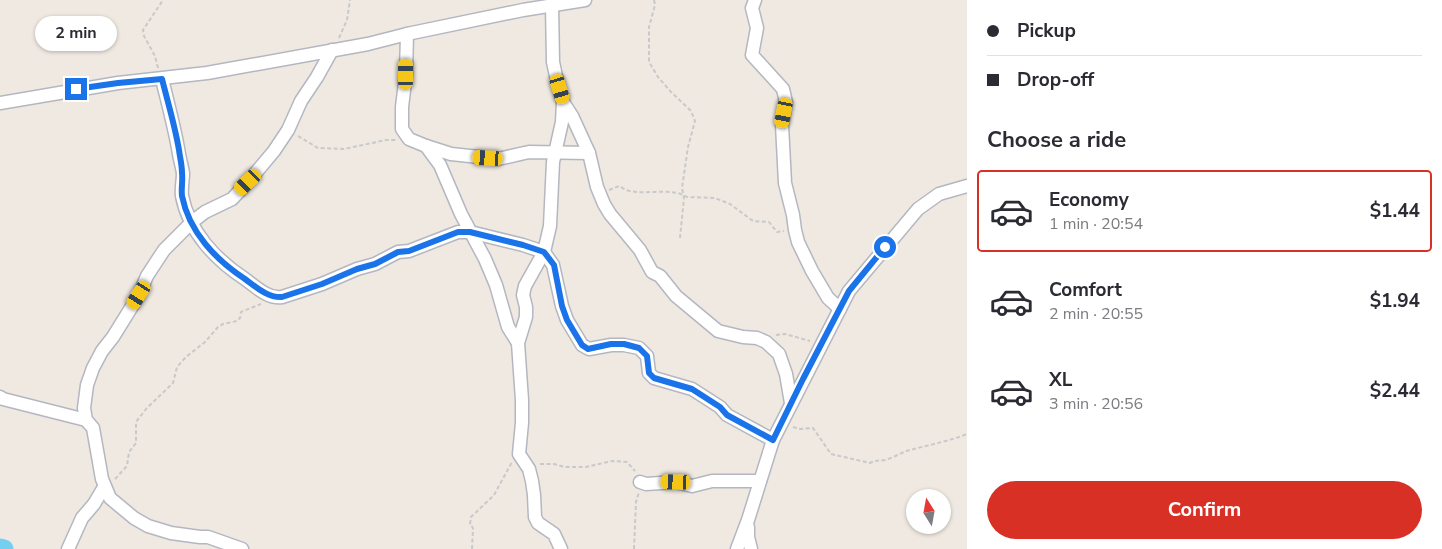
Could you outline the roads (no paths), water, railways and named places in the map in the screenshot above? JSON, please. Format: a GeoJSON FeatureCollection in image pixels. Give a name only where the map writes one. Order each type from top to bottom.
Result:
{"type":"FeatureCollection","features":[{"type":"Feature","properties":{"kind":"street"},"geometry":{"type":"LineString","coordinates":[[0,103],[118,83],[207,73],[368,44],[407,34],[585,0]]}},
{"type":"Feature","properties":{"kind":"street"},"geometry":{"type":"LineString","coordinates":[[756,0],[752,8],[758,28],[752,55],[783,89],[786,102],[782,125],[782,158],[785,183],[798,242],[828,298],[840,309]]}},
{"type":"Feature","properties":{"kind":"street"},"geometry":{"type":"LineString","coordinates":[[552,5],[554,62],[564,102],[588,153],[597,187],[610,214],[646,258],[652,272],[660,276],[676,296],[718,330],[742,337],[757,338],[766,342],[779,354],[786,374],[791,403]]}},
{"type":"Feature","properties":{"kind":"street"},"geometry":{"type":"LineString","coordinates":[[407,34],[402,129],[409,139],[450,154],[485,158],[498,158],[529,152],[588,153]]}},
{"type":"Feature","properties":{"kind":"street"},"geometry":{"type":"LineString","coordinates":[[242,549],[208,536],[200,537],[171,533],[148,526],[117,506],[104,487],[93,428],[86,420],[84,408],[87,385],[92,368],[135,302],[147,276],[164,250],[192,222],[206,212],[232,199],[274,152],[288,130],[301,101],[317,78],[332,50]]}},
{"type":"Feature","properties":{"kind":"street"},"geometry":{"type":"LineString","coordinates":[[162,79],[178,143],[182,173],[182,195],[199,237],[214,255],[241,277],[275,298],[322,284],[357,269],[375,264],[398,252],[409,251],[458,232],[470,232],[523,245],[544,252],[554,265],[562,306],[567,320],[582,345],[588,349],[611,344],[624,344],[639,348],[647,356],[649,373],[654,378],[692,389],[720,407],[733,419],[773,440]]}},
{"type":"Feature","properties":{"kind":"street"},"geometry":{"type":"LineString","coordinates":[[561,549],[554,534],[538,523],[535,517],[534,495],[529,470],[522,458],[522,400],[518,343],[526,317],[523,296],[524,286],[544,252],[550,226],[553,162],[562,122],[564,102]]}},
{"type":"Feature","properties":{"kind":"street"},"geometry":{"type":"LineString","coordinates":[[426,146],[440,165],[470,232],[485,259],[496,285],[508,327],[518,343]]}},
{"type":"Feature","properties":{"kind":"street"},"geometry":{"type":"LineString","coordinates":[[734,549],[748,520],[773,440],[855,282],[918,209],[939,194],[967,186]]}},
{"type":"Feature","properties":{"kind":"street"},"geometry":{"type":"LineString","coordinates":[[0,397],[3,400],[86,420]]}},
{"type":"Feature","properties":{"kind":"street"},"geometry":{"type":"LineString","coordinates":[[640,482],[646,484],[676,482],[692,486],[712,481],[760,482]]}},
{"type":"Feature","properties":{"kind":"street"},"geometry":{"type":"LineString","coordinates":[[68,549],[82,518],[94,504],[104,487]]}},
{"type":"Feature","properties":{"kind":"street"},"geometry":{"type":"LineString","coordinates":[[748,520],[750,549]]}},
{"type":"Feature","properties":{"kind":"waterway"},"geometry":{"type":"LineString","coordinates":[[0,548],[4,549]]}}]}
